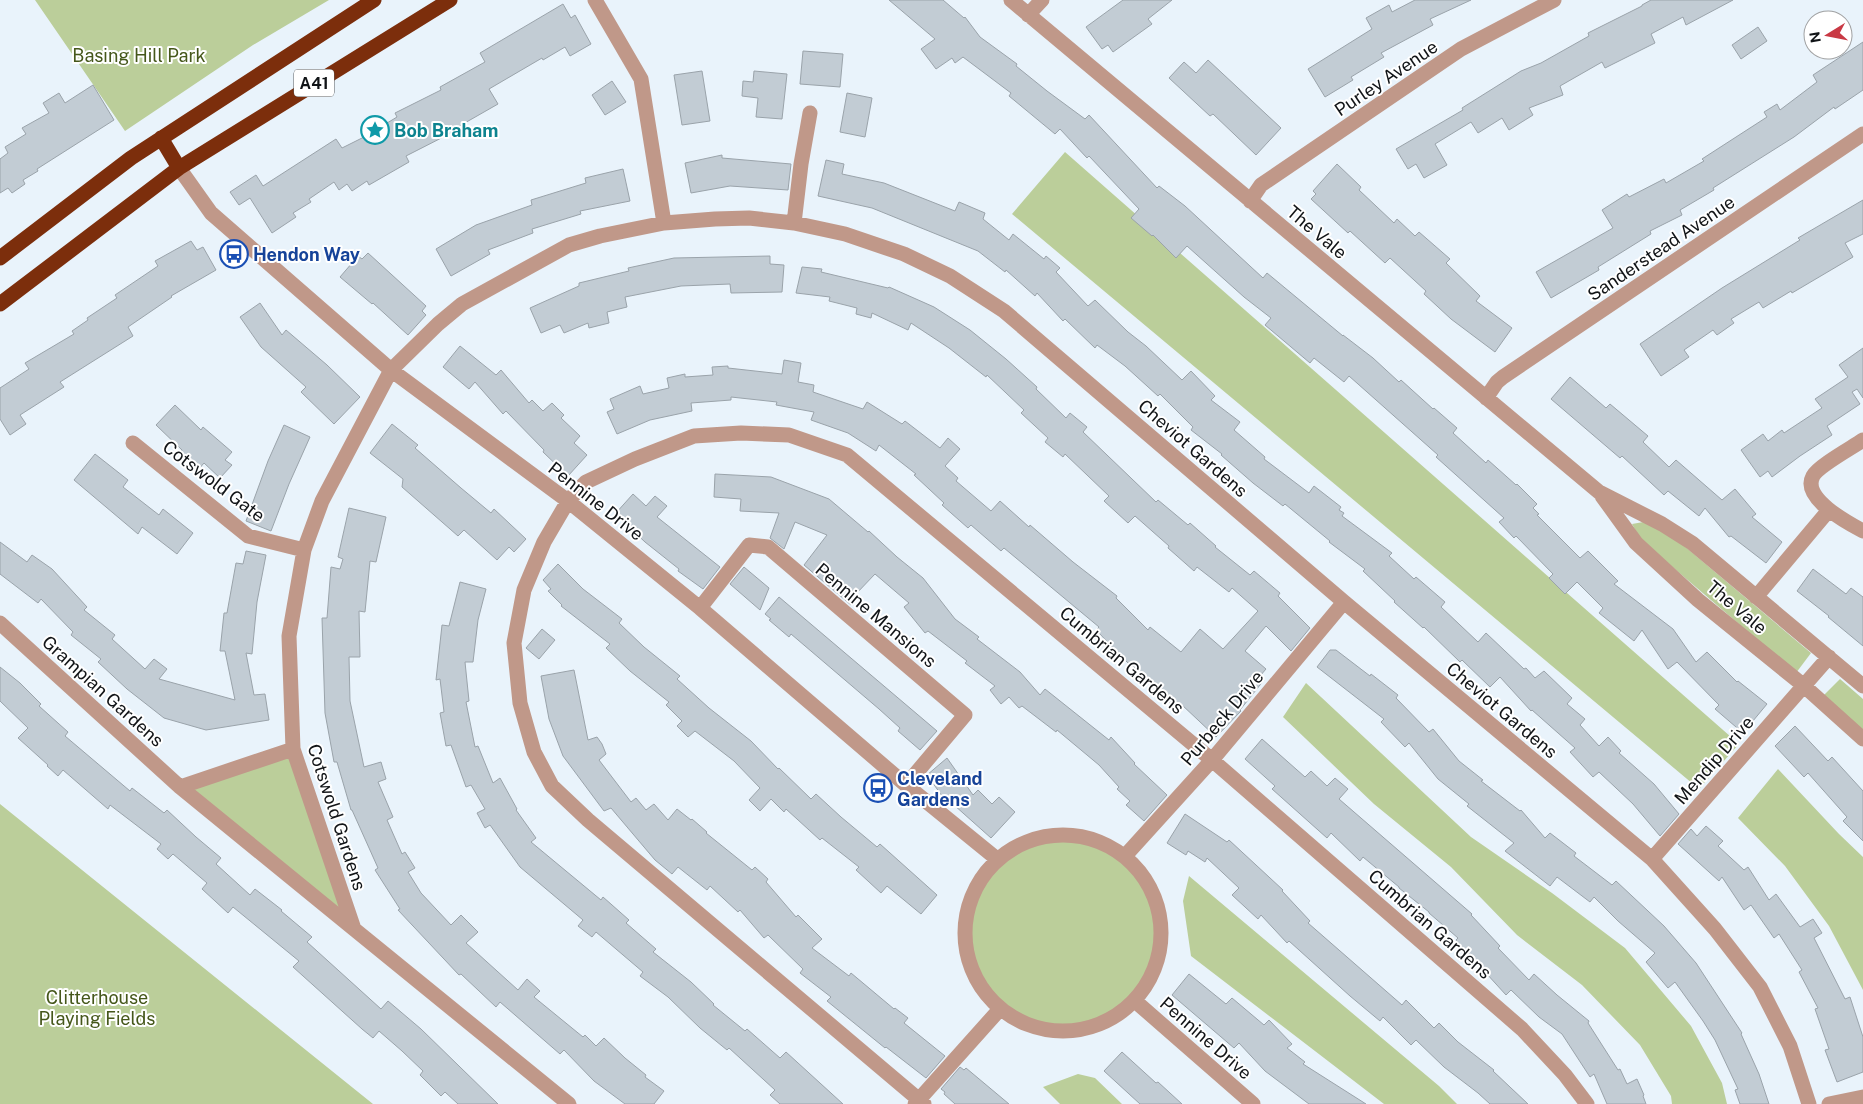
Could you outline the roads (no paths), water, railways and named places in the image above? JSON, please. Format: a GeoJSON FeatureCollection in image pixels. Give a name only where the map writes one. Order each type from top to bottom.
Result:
{"type":"FeatureCollection","features":[{"type":"Feature","properties":{"kind":"highway","name":"A41"},"geometry":{"type":"LineString","coordinates":[[0,258],[131,158],[374,0]]}},
{"type":"Feature","properties":{"kind":"highway","name":"A41"},"geometry":{"type":"LineString","coordinates":[[0,304],[179,168],[450,0]]}},
{"type":"Feature","properties":{"kind":"highway"},"geometry":{"type":"LineString","coordinates":[[161,138],[179,168]]}},
{"type":"Feature","properties":{"kind":"street"},"geometry":{"type":"LineString","coordinates":[[595,0],[641,79],[664,223]]}},
{"type":"Feature","properties":{"kind":"street","name":"The Vale"},"geometry":{"type":"LineString","coordinates":[[1011,0],[1599,492],[1662,524],[1692,543],[1863,686]]}},
{"type":"Feature","properties":{"kind":"street"},"geometry":{"type":"LineString","coordinates":[[1028,15],[1042,0]]}},
{"type":"Feature","properties":{"kind":"street","name":"Purley Avenue"},"geometry":{"type":"LineString","coordinates":[[1250,201],[1261,185],[1461,50],[1554,0]]}},
{"type":"Feature","properties":{"kind":"street"},"geometry":{"type":"LineString","coordinates":[[794,223],[801,164],[810,113]]}},
{"type":"Feature","properties":{"kind":"street","name":"Sanderstead Avenue"},"geometry":{"type":"LineString","coordinates":[[1486,398],[1496,382],[1503,377],[1863,134]]}},
{"type":"Feature","properties":{"kind":"street","name":"Pennine Drive"},"geometry":{"type":"LineString","coordinates":[[179,168],[211,213],[391,370],[568,501],[700,608],[906,785],[997,859]]}},
{"type":"Feature","properties":{"kind":"street","name":"Cheviot Gardens"},"geometry":{"type":"LineString","coordinates":[[391,370],[438,324],[462,304],[569,245],[600,236],[664,223],[740,218],[794,223],[845,234],[904,254],[950,276],[1004,311],[1344,602],[1652,859],[1715,929],[1760,987],[1790,1046],[1809,1104]]}},
{"type":"Feature","properties":{"kind":"street","name":"Cotswold Gardens"},"geometry":{"type":"LineString","coordinates":[[354,929],[293,749],[289,636],[304,550],[322,501],[391,370]]}},
{"type":"Feature","properties":{"kind":"street","name":"Cumbrian Gardens"},"geometry":{"type":"LineString","coordinates":[[568,501],[586,482],[635,459],[694,436],[741,433],[789,435],[847,455],[1212,760],[1522,1029],[1565,1075],[1587,1104]]}},
{"type":"Feature","properties":{"kind":"street"},"geometry":{"type":"LineString","coordinates":[[1863,440],[1812,476],[1811,487],[1816,498],[1829,510],[1863,531]]}},
{"type":"Feature","properties":{"kind":"street","name":"Cotswold Gate"},"geometry":{"type":"LineString","coordinates":[[133,443],[248,536],[304,550]]}},
{"type":"Feature","properties":{"kind":"street","name":"The Vale"},"geometry":{"type":"LineString","coordinates":[[1599,492],[1636,543],[1698,600],[1803,686],[1863,739]]}},
{"type":"Feature","properties":{"kind":"street"},"geometry":{"type":"LineString","coordinates":[[568,501],[544,542],[524,590],[514,643],[520,703],[534,752],[552,786],[588,820],[919,1102],[1000,1009]]}},
{"type":"Feature","properties":{"kind":"street"},"geometry":{"type":"LineString","coordinates":[[1756,597],[1829,510]]}},
{"type":"Feature","properties":{"kind":"street","name":"Pennine Mansions"},"geometry":{"type":"LineString","coordinates":[[700,608],[749,545],[768,547],[965,715],[906,785]]}},
{"type":"Feature","properties":{"kind":"street","name":"Purbeck Drive"},"geometry":{"type":"LineString","coordinates":[[1125,856],[1212,760],[1344,602]]}},
{"type":"Feature","properties":{"kind":"street","name":"Grampian Gardens"},"geometry":{"type":"LineString","coordinates":[[0,623],[180,787],[354,929]]}},
{"type":"Feature","properties":{"kind":"street","name":"Mendip Drive"},"geometry":{"type":"LineString","coordinates":[[1652,859],[1829,657]]}},
{"type":"Feature","properties":{"kind":"street"},"geometry":{"type":"LineString","coordinates":[[180,787],[293,749]]}},
{"type":"Feature","properties":{"kind":"street"},"geometry":{"type":"LineString","coordinates":[[1063,834],[1096,840],[1125,856],[1139,870],[1156,900],[1162,929],[1157,963],[1135,1001],[1106,1022],[1072,1031],[1040,1029],[1000,1009],[978,984],[965,949],[967,908],[978,883],[997,859],[1023,842],[1063,834]]}},
{"type":"Feature","properties":{"kind":"street"},"geometry":{"type":"LineString","coordinates":[[354,929],[569,1104]]}},
{"type":"Feature","properties":{"kind":"street","name":"Pennine Drive"},"geometry":{"type":"LineString","coordinates":[[1135,1001],[1253,1104]]}},
{"type":"Feature","properties":{"kind":"street"},"geometry":{"type":"LineString","coordinates":[[1829,1104],[1863,1096]]}},
{"type":"Feature","properties":{"kind":"place","name":"Bob Braham"},"geometry":{"type":"Point","coordinates":[375,130]}},
{"type":"Feature","properties":{"kind":"place","name":"Hendon Way"},"geometry":{"type":"Point","coordinates":[234,254]}},
{"type":"Feature","properties":{"kind":"place","name":"Cleveland Gardens"},"geometry":{"type":"Point","coordinates":[878,788]}},
{"type":"Feature","properties":{"kind":"park label","name":"Basing Hill Park"},"geometry":{"type":"Point","coordinates":[139,55]}},
{"type":"Feature","properties":{"kind":"park label","name":"Clitterhouse Playing Fields"},"geometry":{"type":"Point","coordinates":[97,1007]}}]}
